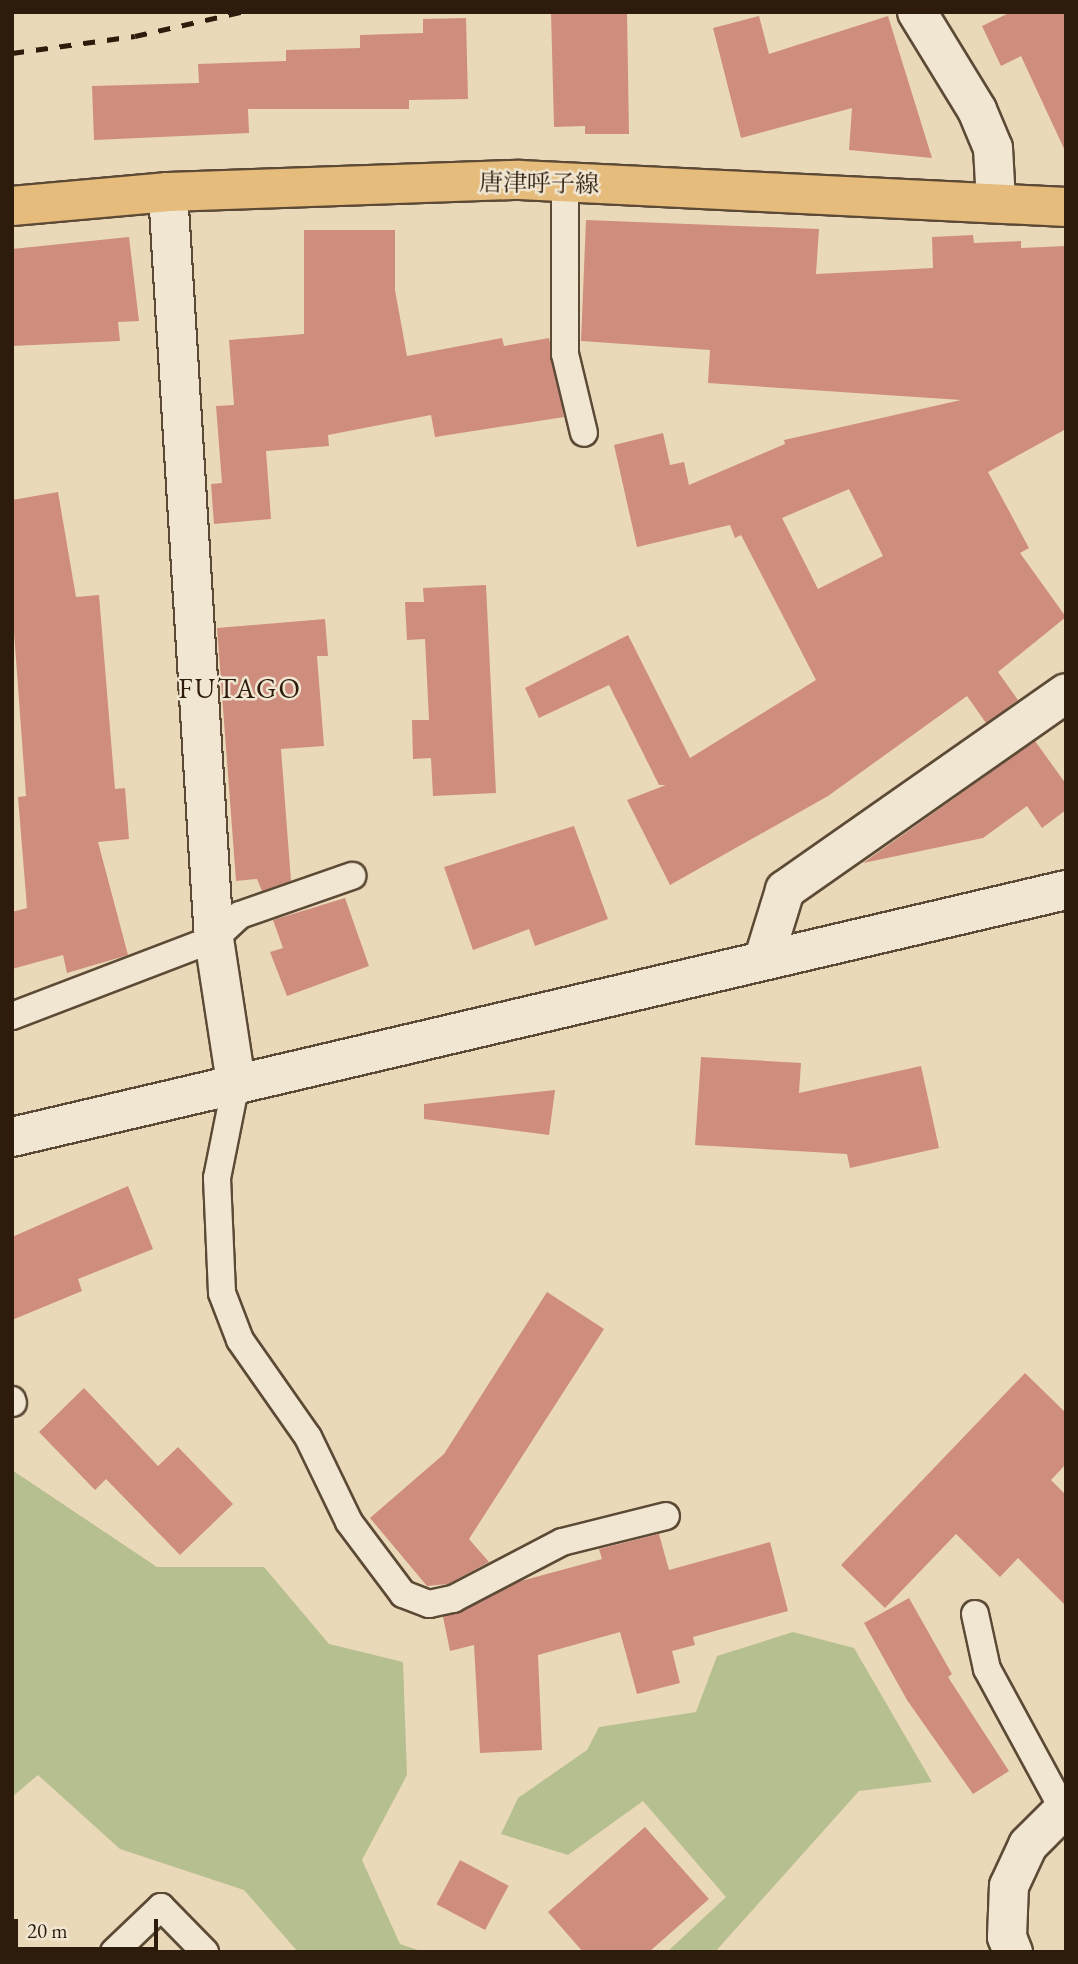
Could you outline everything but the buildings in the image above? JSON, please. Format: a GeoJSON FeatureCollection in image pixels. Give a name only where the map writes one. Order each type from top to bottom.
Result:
{"type":"FeatureCollection","features":[{"type":"Feature","properties":{"kind":"main road","name":"唐津呼子線"},"geometry":{"type":"LineString","coordinates":[[12,206],[168,192],[565,182],[1066,207]]}},
{"type":"Feature","properties":{"kind":"street"},"geometry":{"type":"LineString","coordinates":[[919,13],[987,135],[996,202]]}},
{"type":"Feature","properties":{"kind":"street"},"geometry":{"type":"LineString","coordinates":[[168,192],[214,939],[236,1083]]}},
{"type":"Feature","properties":{"kind":"street"},"geometry":{"type":"LineString","coordinates":[[764,958],[785,890],[1066,693]]}},
{"type":"Feature","properties":{"kind":"street"},"geometry":{"type":"LineString","coordinates":[[12,1137],[764,958],[1066,890]]}},
{"type":"Feature","properties":{"kind":"street"},"geometry":{"type":"LineString","coordinates":[[1013,1952],[1007,1937],[1009,1886],[1028,1845],[1064,1808]]}},
{"type":"Feature","properties":{"kind":"lane"},"geometry":{"type":"LineString","coordinates":[[565,182],[565,354],[584,433]]}},
{"type":"Feature","properties":{"kind":"lane"},"geometry":{"type":"LineString","coordinates":[[12,1016],[214,939],[240,915],[352,876]]}},
{"type":"Feature","properties":{"kind":"lane"},"geometry":{"type":"LineString","coordinates":[[236,1083],[218,1178],[222,1293],[240,1340],[308,1437],[349,1522],[403,1594],[429,1604],[453,1599],[562,1542],[666,1516]]}},
{"type":"Feature","properties":{"kind":"lane"},"geometry":{"type":"LineString","coordinates":[[975,1614],[988,1669],[1064,1808]]}},
{"type":"Feature","properties":{"kind":"lane"},"geometry":{"type":"LineString","coordinates":[[114,1952],[161,1908],[205,1952]]}},
{"type":"Feature","properties":{"kind":"green space"},"geometry":{"type":"Polygon","coordinates":[[[12,1470],[157,1567],[264,1567],[329,1644],[403,1662],[407,1775],[362,1860],[400,1944],[424,1952],[298,1952],[244,1890],[120,1849],[38,1775],[12,1797],[12,1470]]]}},
{"type":"Feature","properties":{"kind":"green space"},"geometry":{"type":"Polygon","coordinates":[[[793,1632],[854,1648],[932,1782],[859,1791],[715,1952],[667,1952],[726,1897],[643,1801],[568,1855],[501,1834],[518,1798],[587,1750],[599,1727],[696,1712],[717,1656],[793,1632]]]}},
{"type":"Feature","properties":{"kind":"railway"},"geometry":{"type":"LineString","coordinates":[[12,53],[135,36],[241,12]]}},
{"type":"Feature","properties":{"kind":"district","name":"FUTAGO"},"geometry":{"type":"Point","coordinates":[240,688]}}]}
